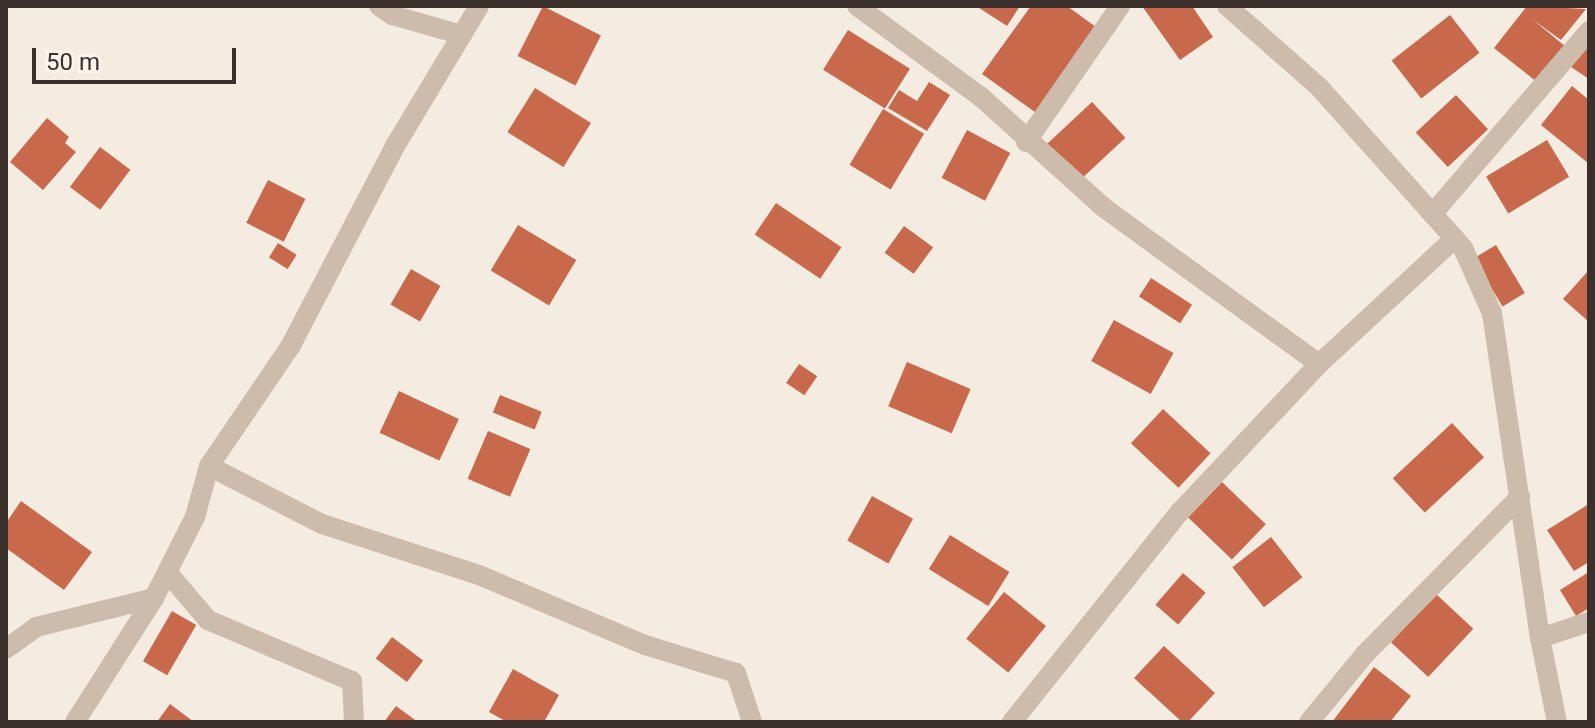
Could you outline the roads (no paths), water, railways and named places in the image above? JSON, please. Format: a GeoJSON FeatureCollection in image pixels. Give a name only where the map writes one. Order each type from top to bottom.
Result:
{"type":"FeatureCollection","features":[{"type":"Feature","properties":{"kind":"street"},"geometry":{"type":"LineString","coordinates":[[379,6],[392,15],[462,35]]}},
{"type":"Feature","properties":{"kind":"street"},"geometry":{"type":"LineString","coordinates":[[75,722],[168,573],[195,517],[209,466],[290,347],[395,146],[479,6]]}},
{"type":"Feature","properties":{"kind":"street"},"geometry":{"type":"LineString","coordinates":[[857,6],[981,97],[1026,142],[1103,207],[1319,364]]}},
{"type":"Feature","properties":{"kind":"street"},"geometry":{"type":"LineString","coordinates":[[1026,142],[1120,6]]}},
{"type":"Feature","properties":{"kind":"street"},"geometry":{"type":"LineString","coordinates":[[1227,6],[1319,87],[1434,212],[1455,238],[1492,313],[1540,638],[1557,722]]}},
{"type":"Feature","properties":{"kind":"street"},"geometry":{"type":"LineString","coordinates":[[1434,212],[1589,31]]}},
{"type":"Feature","properties":{"kind":"street"},"geometry":{"type":"LineString","coordinates":[[1012,722],[1179,513],[1319,364],[1455,238]]}},
{"type":"Feature","properties":{"kind":"street"},"geometry":{"type":"LineString","coordinates":[[209,466],[322,524],[479,575],[645,645],[736,673],[752,722]]}},
{"type":"Feature","properties":{"kind":"street"},"geometry":{"type":"LineString","coordinates":[[1309,722],[1365,654],[1520,497]]}},
{"type":"Feature","properties":{"kind":"street"},"geometry":{"type":"LineString","coordinates":[[168,573],[208,620],[352,681],[354,722]]}},
{"type":"Feature","properties":{"kind":"street"},"geometry":{"type":"LineString","coordinates":[[6,649],[36,627],[154,598]]}},
{"type":"Feature","properties":{"kind":"street"},"geometry":{"type":"LineString","coordinates":[[1540,638],[1589,622]]}}]}
